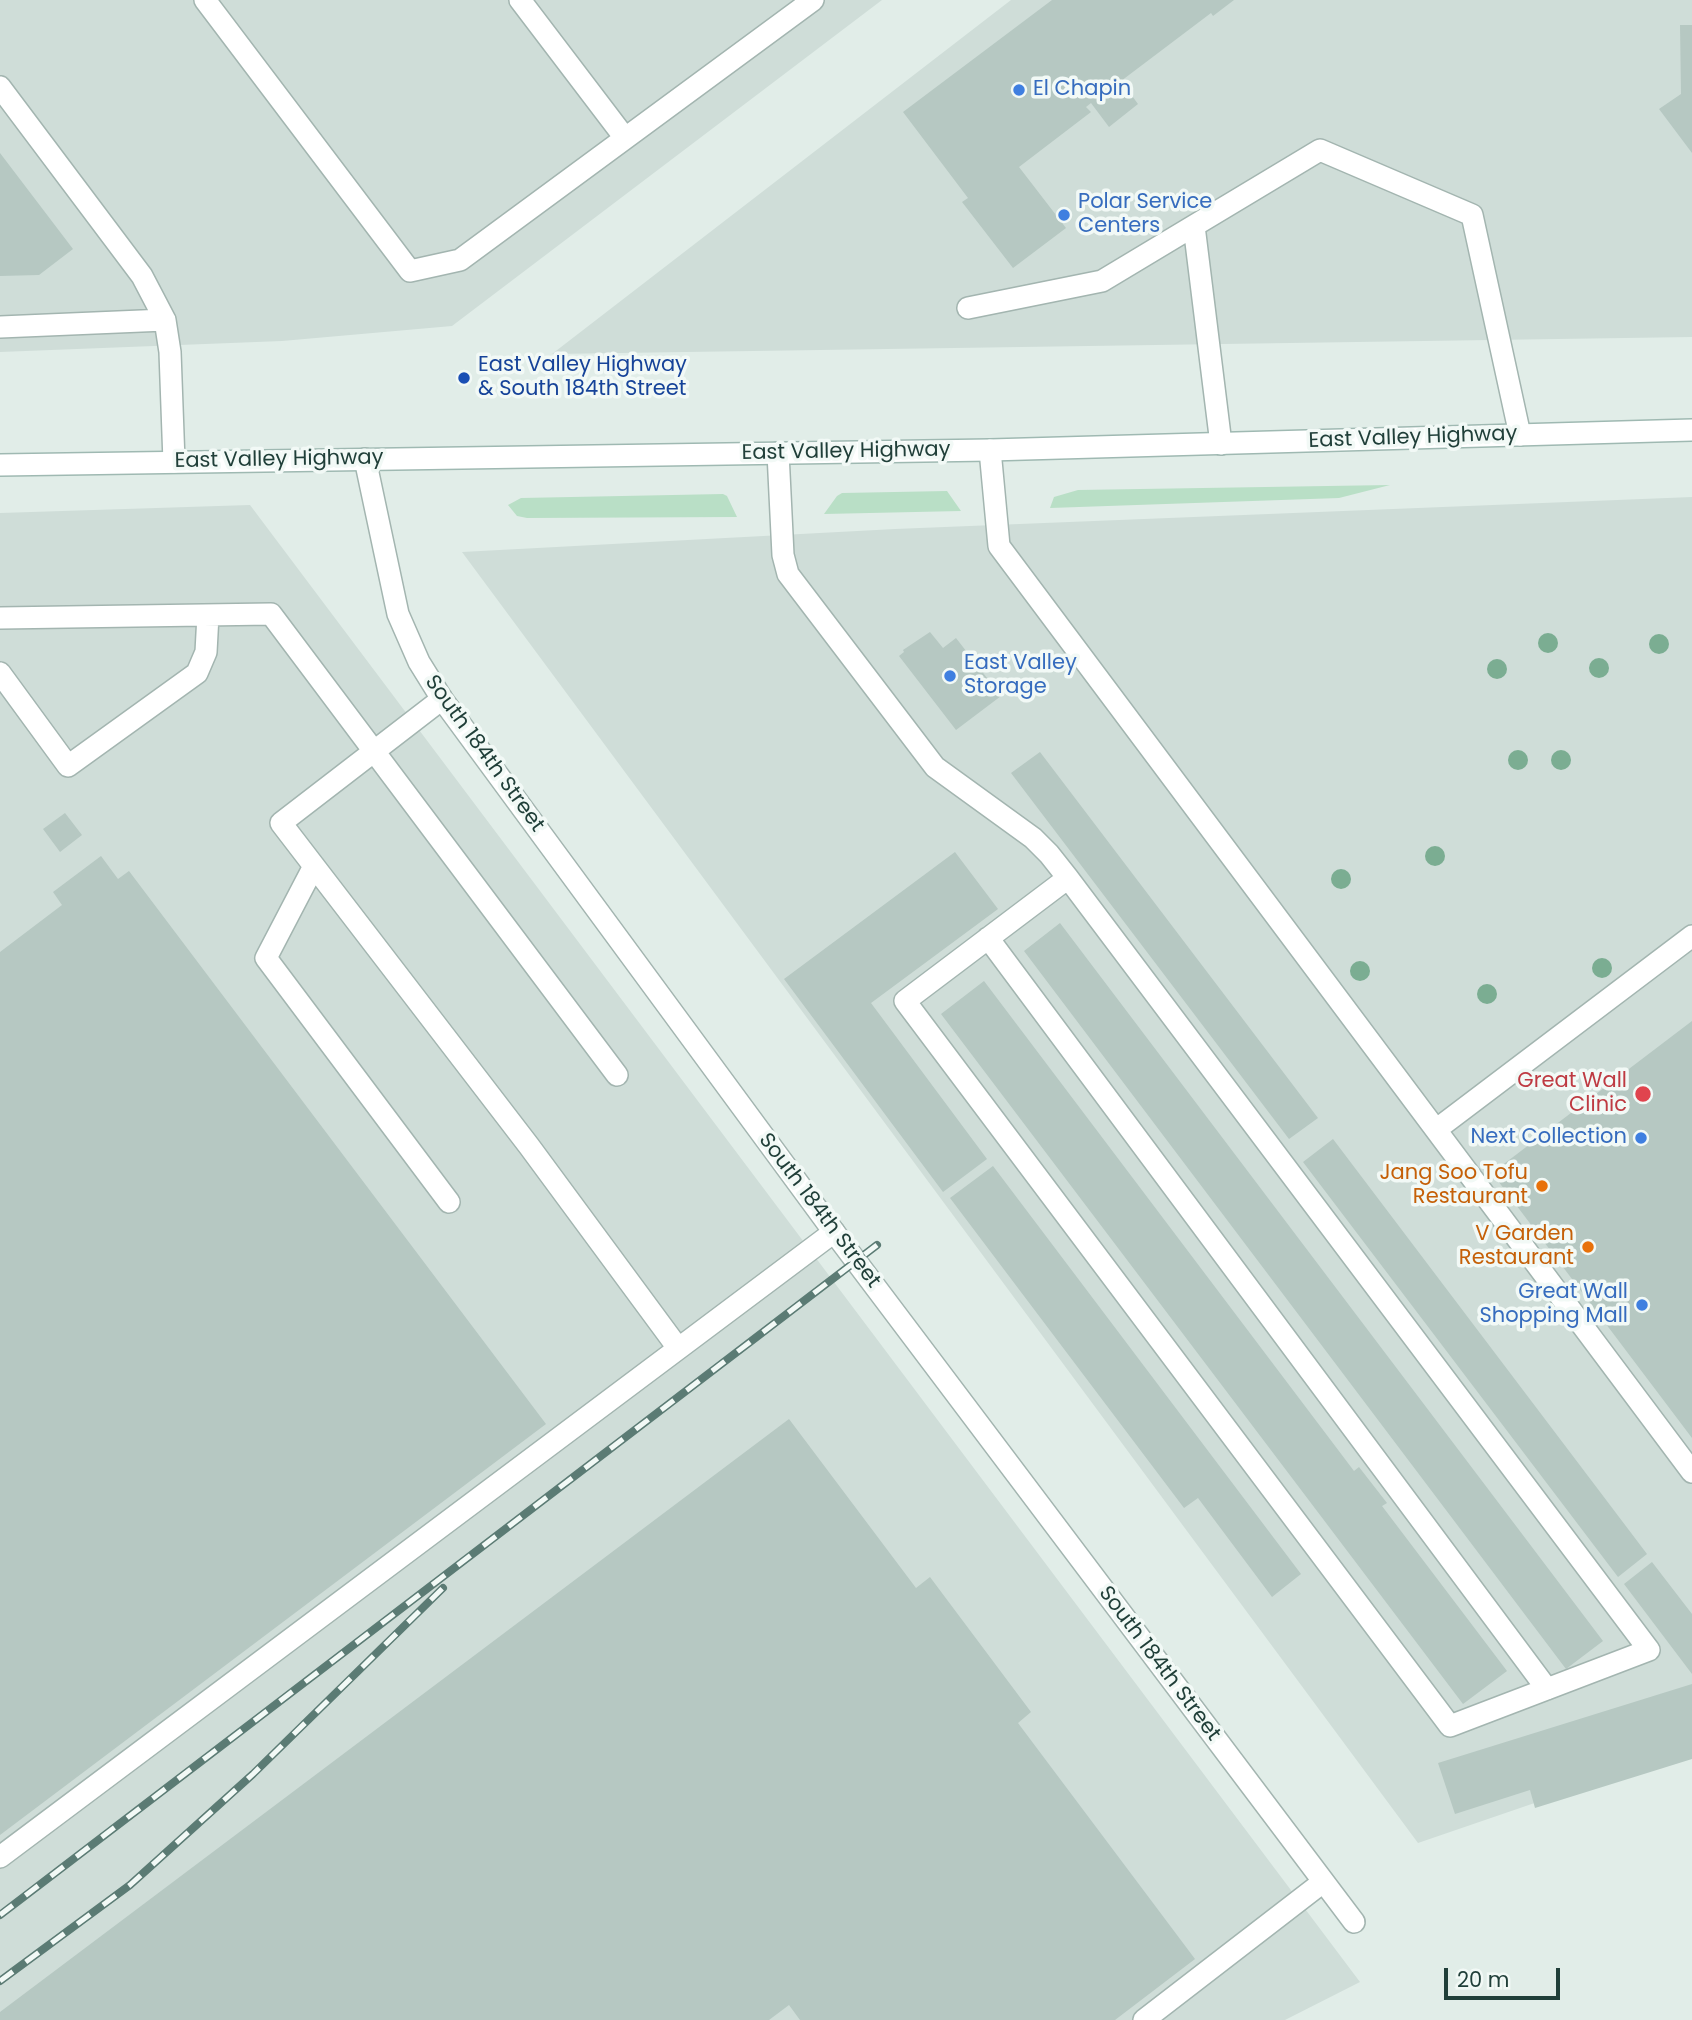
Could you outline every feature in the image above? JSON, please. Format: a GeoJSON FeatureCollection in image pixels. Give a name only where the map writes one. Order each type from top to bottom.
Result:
{"type":"FeatureCollection","features":[{"type":"Feature","properties":{"kind":"street"},"geometry":{"type":"LineString","coordinates":[[205,0],[410,271],[460,260],[813,0]]}},
{"type":"Feature","properties":{"kind":"street"},"geometry":{"type":"LineString","coordinates":[[520,0],[625,138]]}},
{"type":"Feature","properties":{"kind":"street"},"geometry":{"type":"LineString","coordinates":[[0,87],[142,276],[165,320],[170,352],[174,462]]}},
{"type":"Feature","properties":{"kind":"street"},"geometry":{"type":"LineString","coordinates":[[968,308],[1102,281],[1320,150],[1472,215],[1520,435]]}},
{"type":"Feature","properties":{"kind":"street"},"geometry":{"type":"LineString","coordinates":[[1194,226],[1221,444]]}},
{"type":"Feature","properties":{"kind":"street"},"geometry":{"type":"LineString","coordinates":[[0,327],[165,320]]}},
{"type":"Feature","properties":{"kind":"street","name":"East Valley Highway"},"geometry":{"type":"LineString","coordinates":[[0,465],[990,450],[1692,430]]}},
{"type":"Feature","properties":{"kind":"street"},"geometry":{"type":"LineString","coordinates":[[990,450],[999,546],[1692,1472]]}},
{"type":"Feature","properties":{"kind":"street"},"geometry":{"type":"LineString","coordinates":[[778,453],[783,555],[788,574],[935,767],[1033,838],[1049,854],[1068,878],[1649,1650],[1450,1726],[905,1001],[1068,878]]}},
{"type":"Feature","properties":{"kind":"street","name":"South 184th Street"},"geometry":{"type":"LineString","coordinates":[[365,459],[398,614],[419,662],[442,699],[834,1232],[1354,1922]]}},
{"type":"Feature","properties":{"kind":"street"},"geometry":{"type":"LineString","coordinates":[[0,618],[271,614],[617,1075]]}},
{"type":"Feature","properties":{"kind":"street"},"geometry":{"type":"LineString","coordinates":[[0,673],[68,766],[197,673],[206,652],[208,615]]}},
{"type":"Feature","properties":{"kind":"street"},"geometry":{"type":"LineString","coordinates":[[442,699],[281,823],[529,1146],[678,1348]]}},
{"type":"Feature","properties":{"kind":"street"},"geometry":{"type":"LineString","coordinates":[[314,866],[266,958],[449,1202]]}},
{"type":"Feature","properties":{"kind":"street"},"geometry":{"type":"LineString","coordinates":[[1437,1129],[1692,936]]}},
{"type":"Feature","properties":{"kind":"street"},"geometry":{"type":"LineString","coordinates":[[988,938],[1547,1689]]}},
{"type":"Feature","properties":{"kind":"street"},"geometry":{"type":"LineString","coordinates":[[0,1857],[834,1232]]}},
{"type":"Feature","properties":{"kind":"street"},"geometry":{"type":"LineString","coordinates":[[1144,2020],[1323,1882]]}},
{"type":"Feature","properties":{"kind":"shaded area"},"geometry":{"type":"Polygon","coordinates":[[[0,0],[882,0],[452,326],[282,341],[0,352],[0,0]]]}},
{"type":"Feature","properties":{"kind":"shaded area"},"geometry":{"type":"Polygon","coordinates":[[[1011,0],[1692,0],[1692,337],[552,354],[1011,0]]]}},
{"type":"Feature","properties":{"kind":"shaded area"},"geometry":{"type":"Polygon","coordinates":[[[1692,497],[1692,1749],[1418,1843],[462,552],[895,529],[1692,497]]]}},
{"type":"Feature","properties":{"kind":"shaded area"},"geometry":{"type":"Polygon","coordinates":[[[250,505],[1360,1982],[1285,2020],[0,2020],[0,513],[250,505]]]}},
{"type":"Feature","properties":{"kind":"green space"},"geometry":{"type":"Polygon","coordinates":[[[1390,485],[1339,498],[1050,508],[1054,497],[1078,490],[1390,485]]]}},
{"type":"Feature","properties":{"kind":"green space"},"geometry":{"type":"Polygon","coordinates":[[[947,491],[961,511],[824,514],[842,493],[947,491]]]}},
{"type":"Feature","properties":{"kind":"green space"},"geometry":{"type":"Polygon","coordinates":[[[727,496],[737,517],[527,518],[517,516],[508,505],[521,498],[727,496]]]}},
{"type":"Feature","properties":{"kind":"building"},"geometry":{"type":"Polygon","coordinates":[[[1052,0],[1234,0],[1213,16],[1211,13],[1121,81],[1138,104],[1109,127],[1091,103],[1086,107],[1091,112],[1019,167],[1066,228],[1013,268],[962,202],[968,198],[903,112],[1052,0]]]}},
{"type":"Feature","properties":{"kind":"building"},"geometry":{"type":"Polygon","coordinates":[[[1680,25],[1692,25],[1692,153],[1659,109],[1681,94],[1680,25]]]}},
{"type":"Feature","properties":{"kind":"building"},"geometry":{"type":"Polygon","coordinates":[[[0,153],[73,249],[39,275],[0,276],[0,153]]]}},
{"type":"Feature","properties":{"kind":"building","name":"East Valley Storage"},"geometry":{"type":"Polygon","coordinates":[[[930,632],[943,648],[956,638],[1001,696],[956,730],[899,656],[903,650],[930,632]]]}},
{"type":"Feature","properties":{"kind":"building"},"geometry":{"type":"Polygon","coordinates":[[[1040,752],[1318,1118],[1289,1139],[1011,773],[1040,752]]]}},
{"type":"Feature","properties":{"kind":"building"},"geometry":{"type":"Polygon","coordinates":[[[65,813],[82,835],[60,852],[43,829],[65,813]]]}},
{"type":"Feature","properties":{"kind":"building"},"geometry":{"type":"Polygon","coordinates":[[[955,852],[998,909],[871,1003],[987,1159],[943,1192],[784,979],[955,852]]]}},
{"type":"Feature","properties":{"kind":"building"},"geometry":{"type":"Polygon","coordinates":[[[101,856],[118,879],[129,871],[546,1424],[0,1835],[0,952],[62,905],[53,892],[101,856]]]}},
{"type":"Feature","properties":{"kind":"building"},"geometry":{"type":"Polygon","coordinates":[[[1060,923],[1603,1641],[1566,1669],[1024,951],[1060,923]]]}},
{"type":"Feature","properties":{"kind":"building"},"geometry":{"type":"Polygon","coordinates":[[[984,981],[1354,1471],[1359,1467],[1387,1503],[1382,1506],[1507,1671],[1463,1704],[941,1014],[984,981]]]}},
{"type":"Feature","properties":{"kind":"building","name":"Great Wall Shopping Mall"},"geometry":{"type":"Polygon","coordinates":[[[1692,1021],[1692,1438],[1492,1173],[1692,1021]]]}},
{"type":"Feature","properties":{"kind":"building"},"geometry":{"type":"Polygon","coordinates":[[[1333,1139],[1647,1554],[1618,1577],[1303,1162],[1333,1139]]]}},
{"type":"Feature","properties":{"kind":"building"},"geometry":{"type":"Polygon","coordinates":[[[993,1166],[1301,1574],[1272,1597],[1198,1498],[1184,1508],[950,1198],[993,1166]]]}},
{"type":"Feature","properties":{"kind":"building"},"geometry":{"type":"Polygon","coordinates":[[[789,1419],[916,1588],[930,1577],[1031,1712],[1018,1723],[1195,1959],[1115,2020],[800,2020],[789,2005],[769,2020],[0,2020],[0,2012],[789,1419]]]}},
{"type":"Feature","properties":{"kind":"building"},"geometry":{"type":"Polygon","coordinates":[[[1652,1562],[1692,1614],[1692,1674],[1624,1584],[1652,1562]]]}},
{"type":"Feature","properties":{"kind":"building"},"geometry":{"type":"Polygon","coordinates":[[[1692,1684],[1692,1759],[1535,1808],[1530,1790],[1455,1814],[1438,1763],[1692,1684]]]}},
{"type":"Feature","properties":{"kind":"railway"},"geometry":{"type":"LineString","coordinates":[[0,1915],[877,1245]]}},
{"type":"Feature","properties":{"kind":"railway"},"geometry":{"type":"LineString","coordinates":[[0,1981],[130,1885],[253,1774],[443,1588]]}},
{"type":"Feature","properties":{"kind":"place","name":"El Chapin"},"geometry":{"type":"Point","coordinates":[1019,90]}},
{"type":"Feature","properties":{"kind":"place","name":"Polar Service Centers"},"geometry":{"type":"Point","coordinates":[1064,215]}},
{"type":"Feature","properties":{"kind":"place","name":"East Valley Highway & South 184th Street"},"geometry":{"type":"Point","coordinates":[464,378]}},
{"type":"Feature","properties":{"kind":"place","name":"East Valley Storage"},"geometry":{"type":"Point","coordinates":[950,676]}},
{"type":"Feature","properties":{"kind":"place","name":"Great Wall Clinic"},"geometry":{"type":"Point","coordinates":[1643,1094]}},
{"type":"Feature","properties":{"kind":"place","name":"Next Collection"},"geometry":{"type":"Point","coordinates":[1641,1138]}},
{"type":"Feature","properties":{"kind":"place","name":"Jang Soo Tofu Restaurant"},"geometry":{"type":"Point","coordinates":[1542,1186]}},
{"type":"Feature","properties":{"kind":"place","name":"V Garden Restaurant"},"geometry":{"type":"Point","coordinates":[1588,1247]}},
{"type":"Feature","properties":{"kind":"place","name":"Great Wall Shopping Mall"},"geometry":{"type":"Point","coordinates":[1642,1305]}}]}
